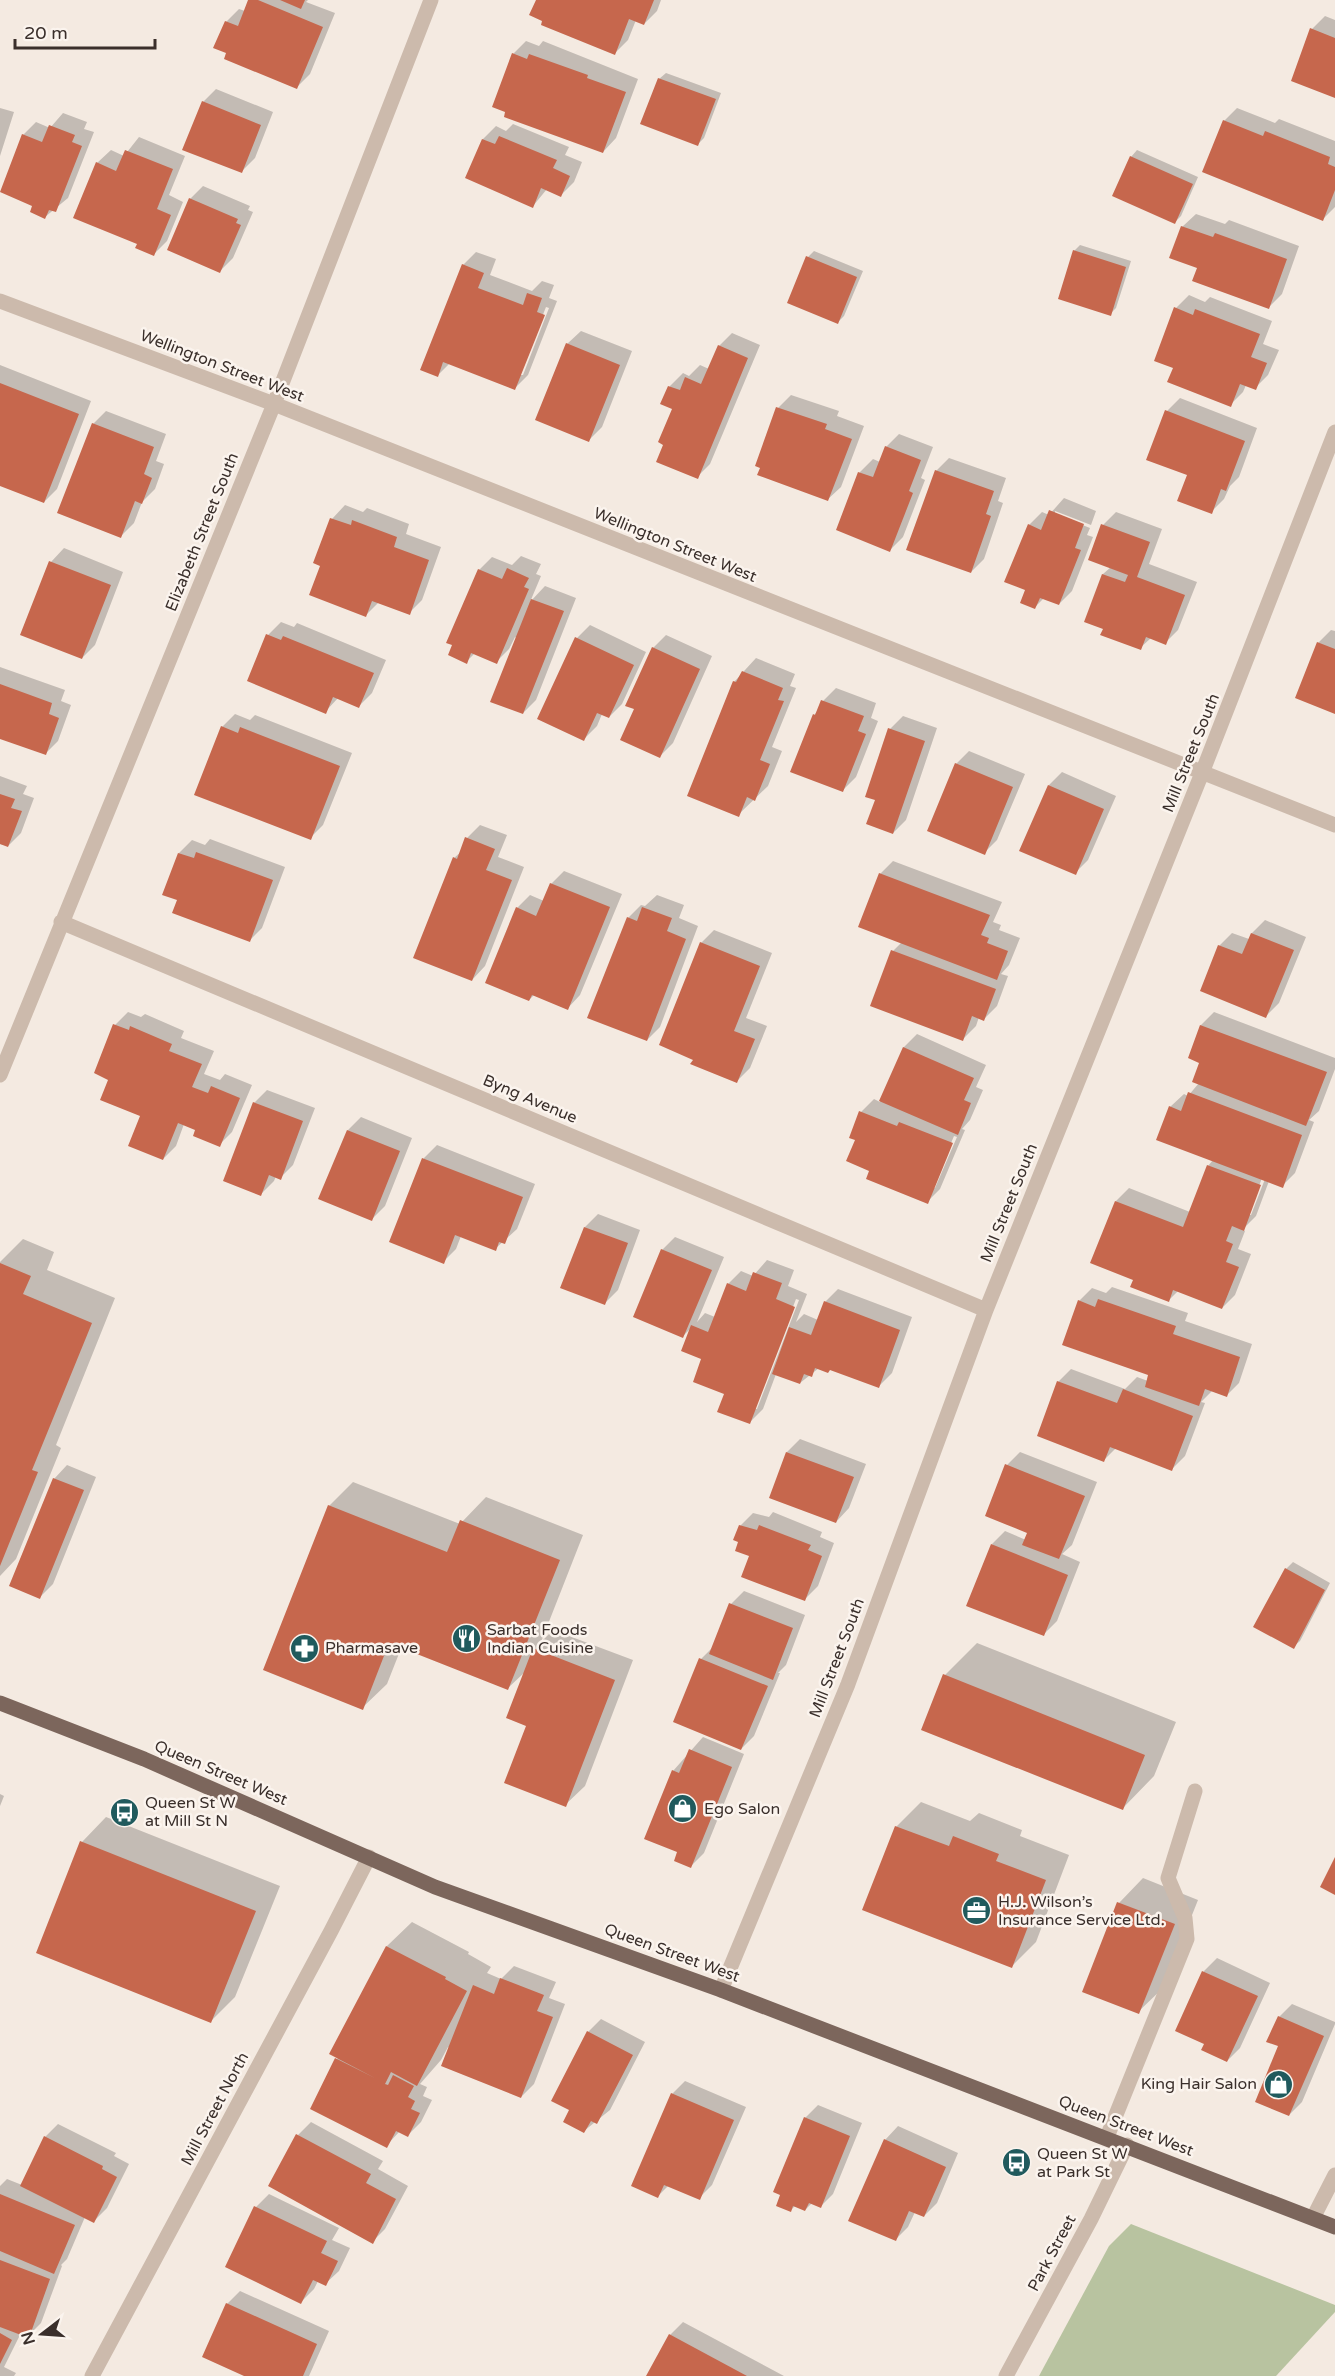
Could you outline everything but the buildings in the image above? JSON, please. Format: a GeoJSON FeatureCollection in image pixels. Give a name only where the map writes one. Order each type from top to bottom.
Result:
{"type":"FeatureCollection","features":[{"type":"Feature","properties":{"kind":"main road","name":"Queen Street West"},"geometry":{"type":"LineString","coordinates":[[0,1703],[144,1759],[435,1887],[722,1990],[1335,2227]]}},
{"type":"Feature","properties":{"kind":"street","name":"Elizabeth Street South"},"geometry":{"type":"LineString","coordinates":[[0,1075],[274,404],[432,0]]}},
{"type":"Feature","properties":{"kind":"street","name":"Wellington Street West"},"geometry":{"type":"LineString","coordinates":[[0,301],[274,404],[1335,825]]}},
{"type":"Feature","properties":{"kind":"street","name":"Mill Street South"},"geometry":{"type":"LineString","coordinates":[[722,1990],[848,1684],[986,1310],[1202,773],[1335,432]]}},
{"type":"Feature","properties":{"kind":"street","name":"Byng Avenue"},"geometry":{"type":"LineString","coordinates":[[61,922],[986,1310]]}},
{"type":"Feature","properties":{"kind":"street"},"geometry":{"type":"LineString","coordinates":[[1107,2138],[1187,1939],[1185,1918],[1168,1878],[1195,1791]]}},
{"type":"Feature","properties":{"kind":"street","name":"Mill Street North"},"geometry":{"type":"LineString","coordinates":[[92,2376],[332,1931],[369,1857]]}},
{"type":"Feature","properties":{"kind":"street","name":"Park Street"},"geometry":{"type":"LineString","coordinates":[[1006,2376],[1127,2145]]}},
{"type":"Feature","properties":{"kind":"street"},"geometry":{"type":"LineString","coordinates":[[1313,2218],[1335,2175]]}},
{"type":"Feature","properties":{"kind":"green space"},"geometry":{"type":"Polygon","coordinates":[[[1131,2224],[1335,2305],[1335,2312],[1276,2376],[1039,2376],[1109,2246],[1131,2224]]]}},
{"type":"Feature","properties":{"kind":"place","name":"Sarbat Foods Indian Cuisine"},"geometry":{"type":"Point","coordinates":[466,1639]}},
{"type":"Feature","properties":{"kind":"place","name":"Pharmasave"},"geometry":{"type":"Point","coordinates":[304,1648]}},
{"type":"Feature","properties":{"kind":"place","name":"Ego Salon"},"geometry":{"type":"Point","coordinates":[683,1809]}},
{"type":"Feature","properties":{"kind":"place","name":"Queen St W at Mill St N"},"geometry":{"type":"Point","coordinates":[124,1812]}},
{"type":"Feature","properties":{"kind":"place","name":"H.J. Wilson’s Insurance Service Ltd."},"geometry":{"type":"Point","coordinates":[977,1911]}},
{"type":"Feature","properties":{"kind":"place","name":"King Hair Salon"},"geometry":{"type":"Point","coordinates":[1278,2084]}},
{"type":"Feature","properties":{"kind":"place","name":"Queen St W at Park St"},"geometry":{"type":"Point","coordinates":[1016,2163]}}]}
